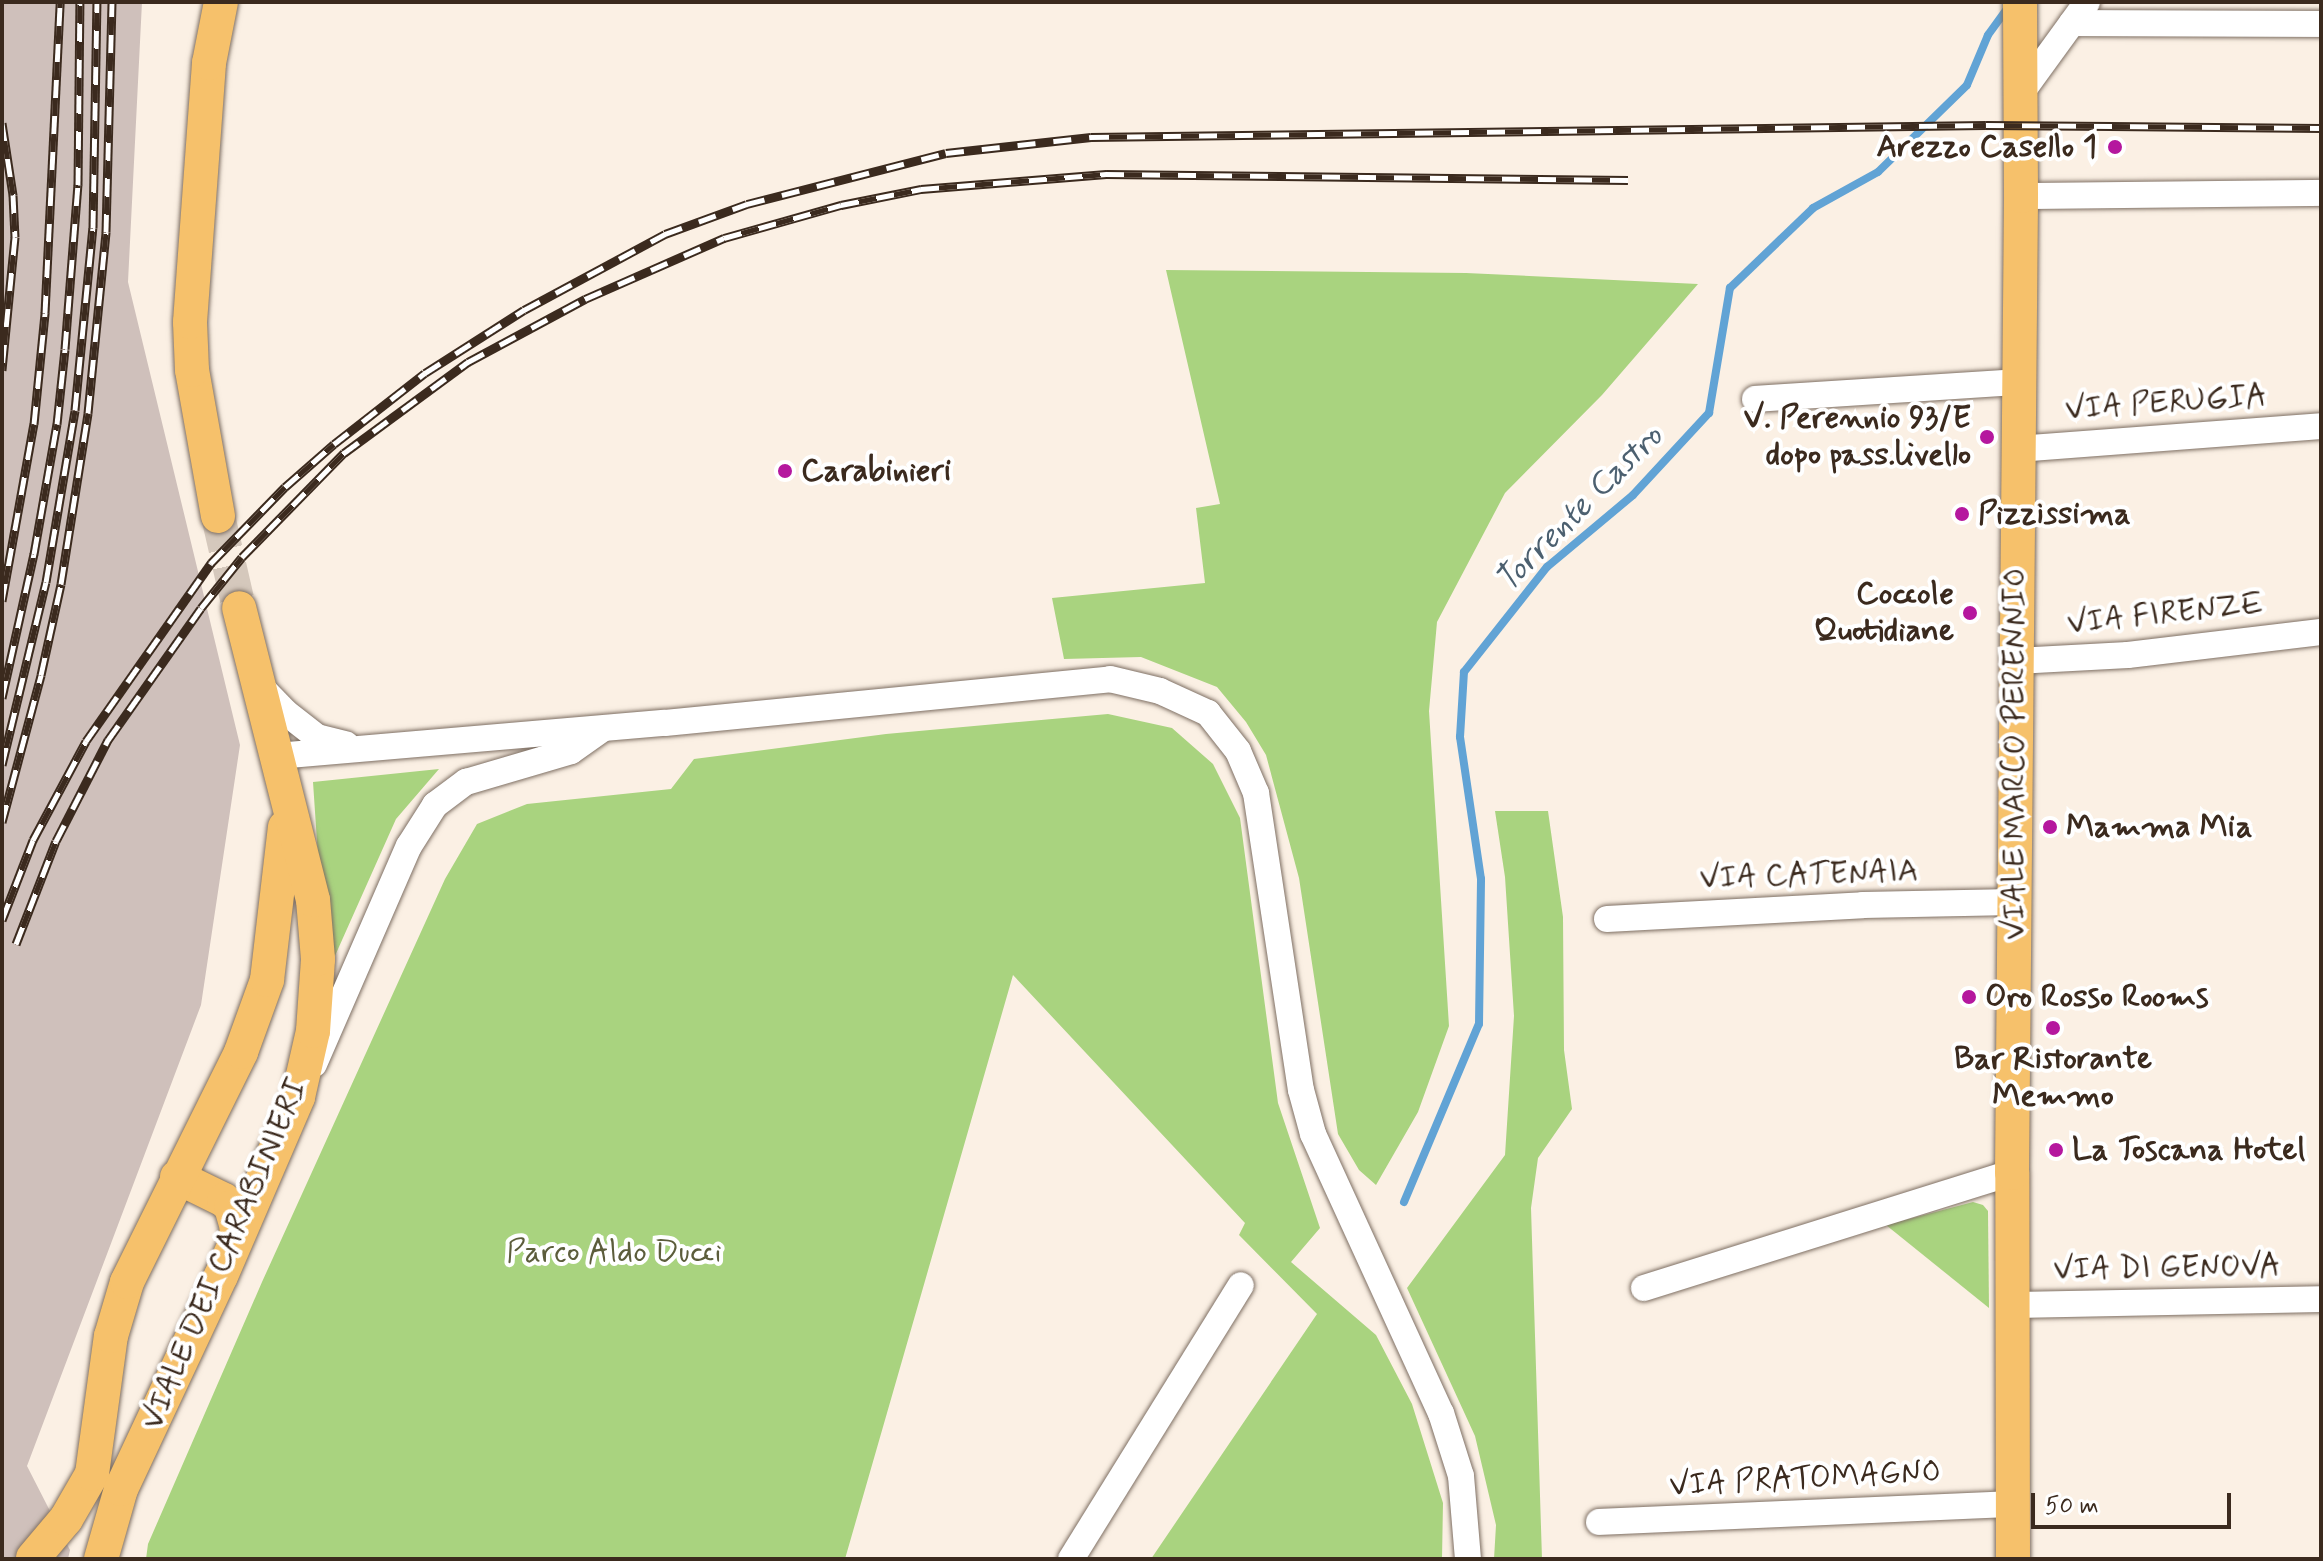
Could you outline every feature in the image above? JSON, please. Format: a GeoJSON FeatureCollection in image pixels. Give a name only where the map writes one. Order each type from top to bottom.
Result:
{"type":"FeatureCollection","features":[{"type":"Feature","properties":{"kind":"main road"},"geometry":{"type":"LineString","coordinates":[[205,2],[209,63]]}},
{"type":"Feature","properties":{"kind":"main road"},"geometry":{"type":"LineString","coordinates":[[218,516],[192,370],[190,322],[209,63],[221,2]]}},
{"type":"Feature","properties":{"kind":"main road","name":"VIALE MARCO PERENNIO"},"geometry":{"type":"LineString","coordinates":[[2013,1559],[2015,1305],[2012,1173],[2020,2]]}},
{"type":"Feature","properties":{"kind":"main road","name":"VIALE DEI CARABINIERI"},"geometry":{"type":"LineString","coordinates":[[101,1559],[121,1489],[298,1097],[313,1031],[318,959],[313,900],[239,608]]}},
{"type":"Feature","properties":{"kind":"main road","name":"VIALE DEI CARABINIERI"},"geometry":{"type":"LineString","coordinates":[[38,1559],[92,1474],[116,1313],[127,1282],[241,1052],[267,980],[284,854],[286,803]]}},
{"type":"Feature","properties":{"kind":"main road"},"geometry":{"type":"LineString","coordinates":[[177,1177],[224,1200],[231,1207],[237,1228],[235,1242]]}},
{"type":"Feature","properties":{"kind":"street"},"geometry":{"type":"LineString","coordinates":[[2021,93],[2079,12],[2321,24]]}},
{"type":"Feature","properties":{"kind":"street"},"geometry":{"type":"LineString","coordinates":[[2021,196],[2321,193]]}},
{"type":"Feature","properties":{"kind":"street"},"geometry":{"type":"LineString","coordinates":[[1755,399],[2018,382]]}},
{"type":"Feature","properties":{"kind":"street","name":"VIA PERUGIA"},"geometry":{"type":"LineString","coordinates":[[2017,449],[2321,426]]}},
{"type":"Feature","properties":{"kind":"street","name":"VIA FIRENZE"},"geometry":{"type":"LineString","coordinates":[[2016,661],[2128,655],[2321,632]]}},
{"type":"Feature","properties":{"kind":"street"},"geometry":{"type":"LineString","coordinates":[[277,756],[602,729],[1110,679],[1160,691],[1208,713],[1238,751],[1256,793],[1301,1090],[1313,1134],[1441,1413],[1461,1476],[1468,1559]]}},
{"type":"Feature","properties":{"kind":"street"},"geometry":{"type":"LineString","coordinates":[[260,686],[285,712],[317,737],[365,749]]}},
{"type":"Feature","properties":{"kind":"street"},"geometry":{"type":"LineString","coordinates":[[298,1097],[329,1035],[409,846],[435,805],[466,782],[571,751],[602,729]]}},
{"type":"Feature","properties":{"kind":"street","name":"VIA CATENAIA"},"geometry":{"type":"LineString","coordinates":[[1607,919],[2014,902]]}},
{"type":"Feature","properties":{"kind":"street"},"geometry":{"type":"LineString","coordinates":[[1644,1288],[2012,1173]]}},
{"type":"Feature","properties":{"kind":"street"},"geometry":{"type":"LineString","coordinates":[[1071,1559],[1241,1285]]}},
{"type":"Feature","properties":{"kind":"street","name":"VIA DI GENOVA"},"geometry":{"type":"LineString","coordinates":[[2015,1305],[2321,1299]]}},
{"type":"Feature","properties":{"kind":"street","name":"VIA PRATOMAGNO"},"geometry":{"type":"LineString","coordinates":[[1599,1522],[2013,1504]]}},
{"type":"Feature","properties":{"kind":"shaded area"},"geometry":{"type":"Polygon","coordinates":[[[2,2],[142,2],[128,282],[240,745],[201,1005],[27,1466],[70,1550],[68,1559],[2,1559],[2,2]]]}},
{"type":"Feature","properties":{"kind":"green space"},"geometry":{"type":"Polygon","coordinates":[[[1166,270],[1466,273],[1698,284],[1602,395],[1505,493],[1437,622],[1429,711],[1449,1026],[1418,1112],[1376,1185],[1359,1170],[1338,1134],[1299,878],[1266,755],[1246,722],[1217,687],[1141,657],[1064,659],[1052,598],[1205,583],[1196,508],[1220,504],[1166,270]]]}},
{"type":"Feature","properties":{"kind":"green space","name":"Parco Aldo Ducci"},"geometry":{"type":"Polygon","coordinates":[[[1108,714],[1172,728],[1213,764],[1240,818],[1278,1103],[1320,1228],[1291,1262],[1376,1335],[1412,1404],[1443,1503],[1442,1559],[1151,1559],[1317,1314],[1239,1235],[1245,1223],[1013,975],[845,1559],[146,1559],[148,1544],[262,1282],[445,879],[477,824],[527,804],[671,789],[694,759],[886,734],[1108,714]]]}},
{"type":"Feature","properties":{"kind":"green space"},"geometry":{"type":"Polygon","coordinates":[[[439,769],[396,819],[326,976],[313,782],[439,769]]]}},
{"type":"Feature","properties":{"kind":"green space"},"geometry":{"type":"Polygon","coordinates":[[[1495,811],[1548,811],[1563,917],[1564,1050],[1572,1109],[1538,1158],[1531,1208],[1542,1559],[1494,1559],[1496,1525],[1475,1436],[1407,1288],[1505,1155],[1514,1016],[1505,877],[1495,811]]]}},
{"type":"Feature","properties":{"kind":"green space"},"geometry":{"type":"Polygon","coordinates":[[[1973,1202],[1983,1205],[1988,1211],[1989,1308],[1886,1225],[1973,1202]]]}},
{"type":"Feature","properties":{"kind":"waterway","name":"Torrente Castro"},"geometry":{"type":"LineString","coordinates":[[1404,1202],[1479,1024],[1481,879],[1460,737],[1464,672],[1547,567],[1633,495],[1709,413],[1730,288],[1813,208],[1878,172],[1967,85],[1988,35],[2009,6]]}},
{"type":"Feature","properties":{"kind":"tunnel"},"geometry":{"type":"LineString","coordinates":[[218,516],[239,608]]}},
{"type":"Feature","properties":{"kind":"railway"},"geometry":{"type":"LineString","coordinates":[[2,601],[34,424],[45,313],[60,2]]}},
{"type":"Feature","properties":{"kind":"railway"},"geometry":{"type":"LineString","coordinates":[[2,698],[34,554],[57,424],[78,185],[80,2]]}},
{"type":"Feature","properties":{"kind":"railway"},"geometry":{"type":"LineString","coordinates":[[2,765],[46,582],[75,410],[93,228],[97,2]]}},
{"type":"Feature","properties":{"kind":"railway"},"geometry":{"type":"LineString","coordinates":[[2,822],[41,675],[61,584],[88,413],[106,232],[112,2]]}},
{"type":"Feature","properties":{"kind":"railway"},"geometry":{"type":"LineString","coordinates":[[2,123],[13,195],[15,237],[2,370]]}},
{"type":"Feature","properties":{"kind":"railway"},"geometry":{"type":"LineString","coordinates":[[2,920],[33,840],[86,741],[211,563],[285,487],[334,444],[425,373],[524,310],[665,234],[747,204],[946,153],[1091,137],[1986,125],[2321,128]]}},
{"type":"Feature","properties":{"kind":"railway"},"geometry":{"type":"LineString","coordinates":[[16,944],[56,841],[108,740],[201,608],[242,557],[344,453],[468,362],[585,299],[724,238],[841,205],[921,189],[1106,174],[1628,180]]}},
{"type":"Feature","properties":{"kind":"place","name":"Arezzo Casello 1"},"geometry":{"type":"Point","coordinates":[2115,147]}},
{"type":"Feature","properties":{"kind":"place","name":"V. Perennio 93/E dopo pass.livello"},"geometry":{"type":"Point","coordinates":[1987,437]}},
{"type":"Feature","properties":{"kind":"place","name":"Carabinieri"},"geometry":{"type":"Point","coordinates":[785,471]}},
{"type":"Feature","properties":{"kind":"place","name":"Pizzissima"},"geometry":{"type":"Point","coordinates":[1962,514]}},
{"type":"Feature","properties":{"kind":"place","name":"Coccole Quotidiane"},"geometry":{"type":"Point","coordinates":[1970,613]}},
{"type":"Feature","properties":{"kind":"place","name":"Mamma Mia"},"geometry":{"type":"Point","coordinates":[2050,827]}},
{"type":"Feature","properties":{"kind":"place","name":"Oro Rosso Rooms"},"geometry":{"type":"Point","coordinates":[1969,997]}},
{"type":"Feature","properties":{"kind":"place","name":"Bar Ristorante Memmo"},"geometry":{"type":"Point","coordinates":[2053,1028]}},
{"type":"Feature","properties":{"kind":"place","name":"La Toscana Hotel"},"geometry":{"type":"Point","coordinates":[2056,1150]}}]}
